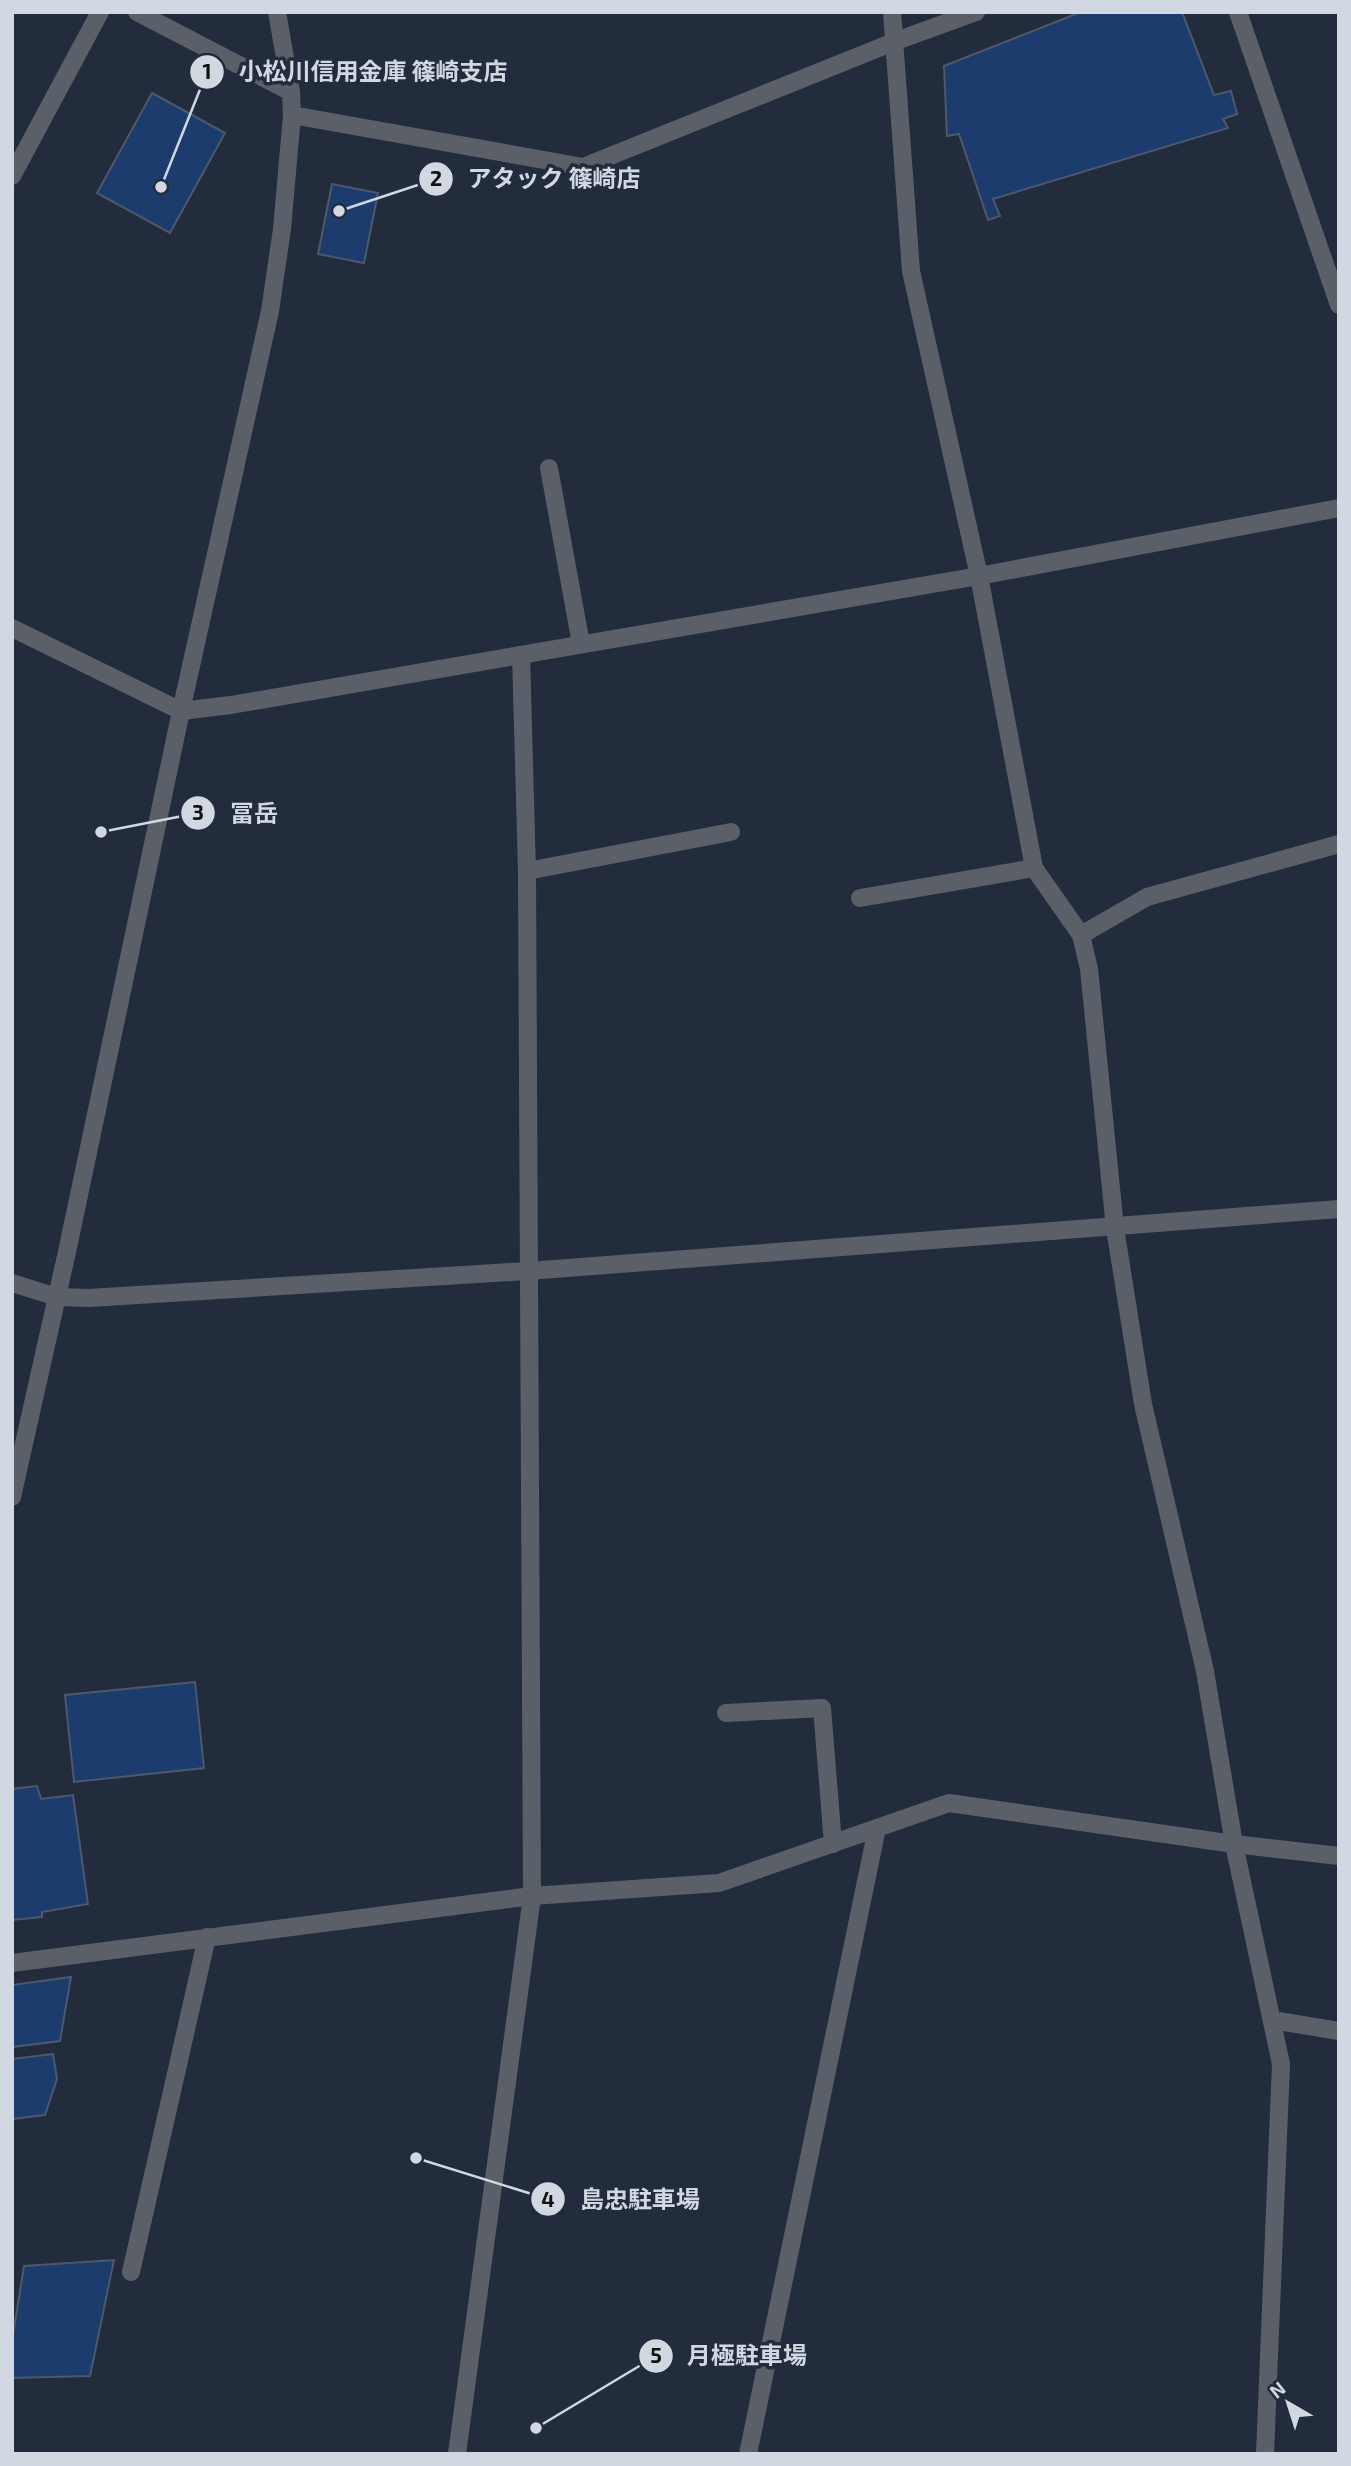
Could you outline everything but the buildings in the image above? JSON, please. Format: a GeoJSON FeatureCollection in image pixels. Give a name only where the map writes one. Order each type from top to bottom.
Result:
{"type":"FeatureCollection","features":[{"type":"Feature","properties":{"kind":"street"},"geometry":{"type":"LineString","coordinates":[[12,176],[100,12]]}},
{"type":"Feature","properties":{"kind":"street"},"geometry":{"type":"LineString","coordinates":[[137,12],[291,92]]}},
{"type":"Feature","properties":{"kind":"street"},"geometry":{"type":"LineString","coordinates":[[12,1497],[270,310],[282,229],[292,115],[291,92],[277,12]]}},
{"type":"Feature","properties":{"kind":"street"},"geometry":{"type":"LineString","coordinates":[[892,12],[911,271],[979,576],[1034,868],[1080,934],[1089,969],[1115,1228],[1143,1404],[1205,1671],[1234,1844],[1282,2064],[1265,2454]]}},
{"type":"Feature","properties":{"kind":"street"},"geometry":{"type":"LineString","coordinates":[[292,115],[583,167],[896,41],[976,12]]}},
{"type":"Feature","properties":{"kind":"street"},"geometry":{"type":"LineString","coordinates":[[1238,12],[1339,305]]}},
{"type":"Feature","properties":{"kind":"street"},"geometry":{"type":"LineString","coordinates":[[549,468],[581,644]]}},
{"type":"Feature","properties":{"kind":"street"},"geometry":{"type":"LineString","coordinates":[[12,628],[181,711],[231,705],[979,576],[1339,508]]}},
{"type":"Feature","properties":{"kind":"street"},"geometry":{"type":"LineString","coordinates":[[457,2454],[533,1896],[527,871],[521,655]]}},
{"type":"Feature","properties":{"kind":"street"},"geometry":{"type":"LineString","coordinates":[[527,871],[731,832]]}},
{"type":"Feature","properties":{"kind":"street"},"geometry":{"type":"LineString","coordinates":[[1080,934],[1147,897],[1339,844]]}},
{"type":"Feature","properties":{"kind":"street"},"geometry":{"type":"LineString","coordinates":[[860,898],[1034,868]]}},
{"type":"Feature","properties":{"kind":"street"},"geometry":{"type":"LineString","coordinates":[[12,1283],[57,1297],[103,1297],[528,1271],[1339,1209]]}},
{"type":"Feature","properties":{"kind":"street"},"geometry":{"type":"LineString","coordinates":[[726,1713],[822,1708],[833,1844]]}},
{"type":"Feature","properties":{"kind":"street"},"geometry":{"type":"LineString","coordinates":[[12,1963],[533,1896],[719,1883],[950,1803],[1234,1844],[1339,1856]]}},
{"type":"Feature","properties":{"kind":"street"},"geometry":{"type":"LineString","coordinates":[[748,2454],[877,1828]]}},
{"type":"Feature","properties":{"kind":"street"},"geometry":{"type":"LineString","coordinates":[[131,2272],[207,1937]]}},
{"type":"Feature","properties":{"kind":"street"},"geometry":{"type":"LineString","coordinates":[[1272,2020],[1339,2031]]}},
{"type":"Feature","properties":{"kind":"place","name":"小松川信用金庫 篠崎支店"},"geometry":{"type":"Point","coordinates":[161,187]}},
{"type":"Feature","properties":{"kind":"place","name":"アタック 篠崎店"},"geometry":{"type":"Point","coordinates":[339,211]}},
{"type":"Feature","properties":{"kind":"place","name":"冨岳"},"geometry":{"type":"Point","coordinates":[101,832]}},
{"type":"Feature","properties":{"kind":"place","name":"島忠駐車場"},"geometry":{"type":"Point","coordinates":[416,2158]}},
{"type":"Feature","properties":{"kind":"place","name":"月極駐車場"},"geometry":{"type":"Point","coordinates":[536,2428]}}]}
